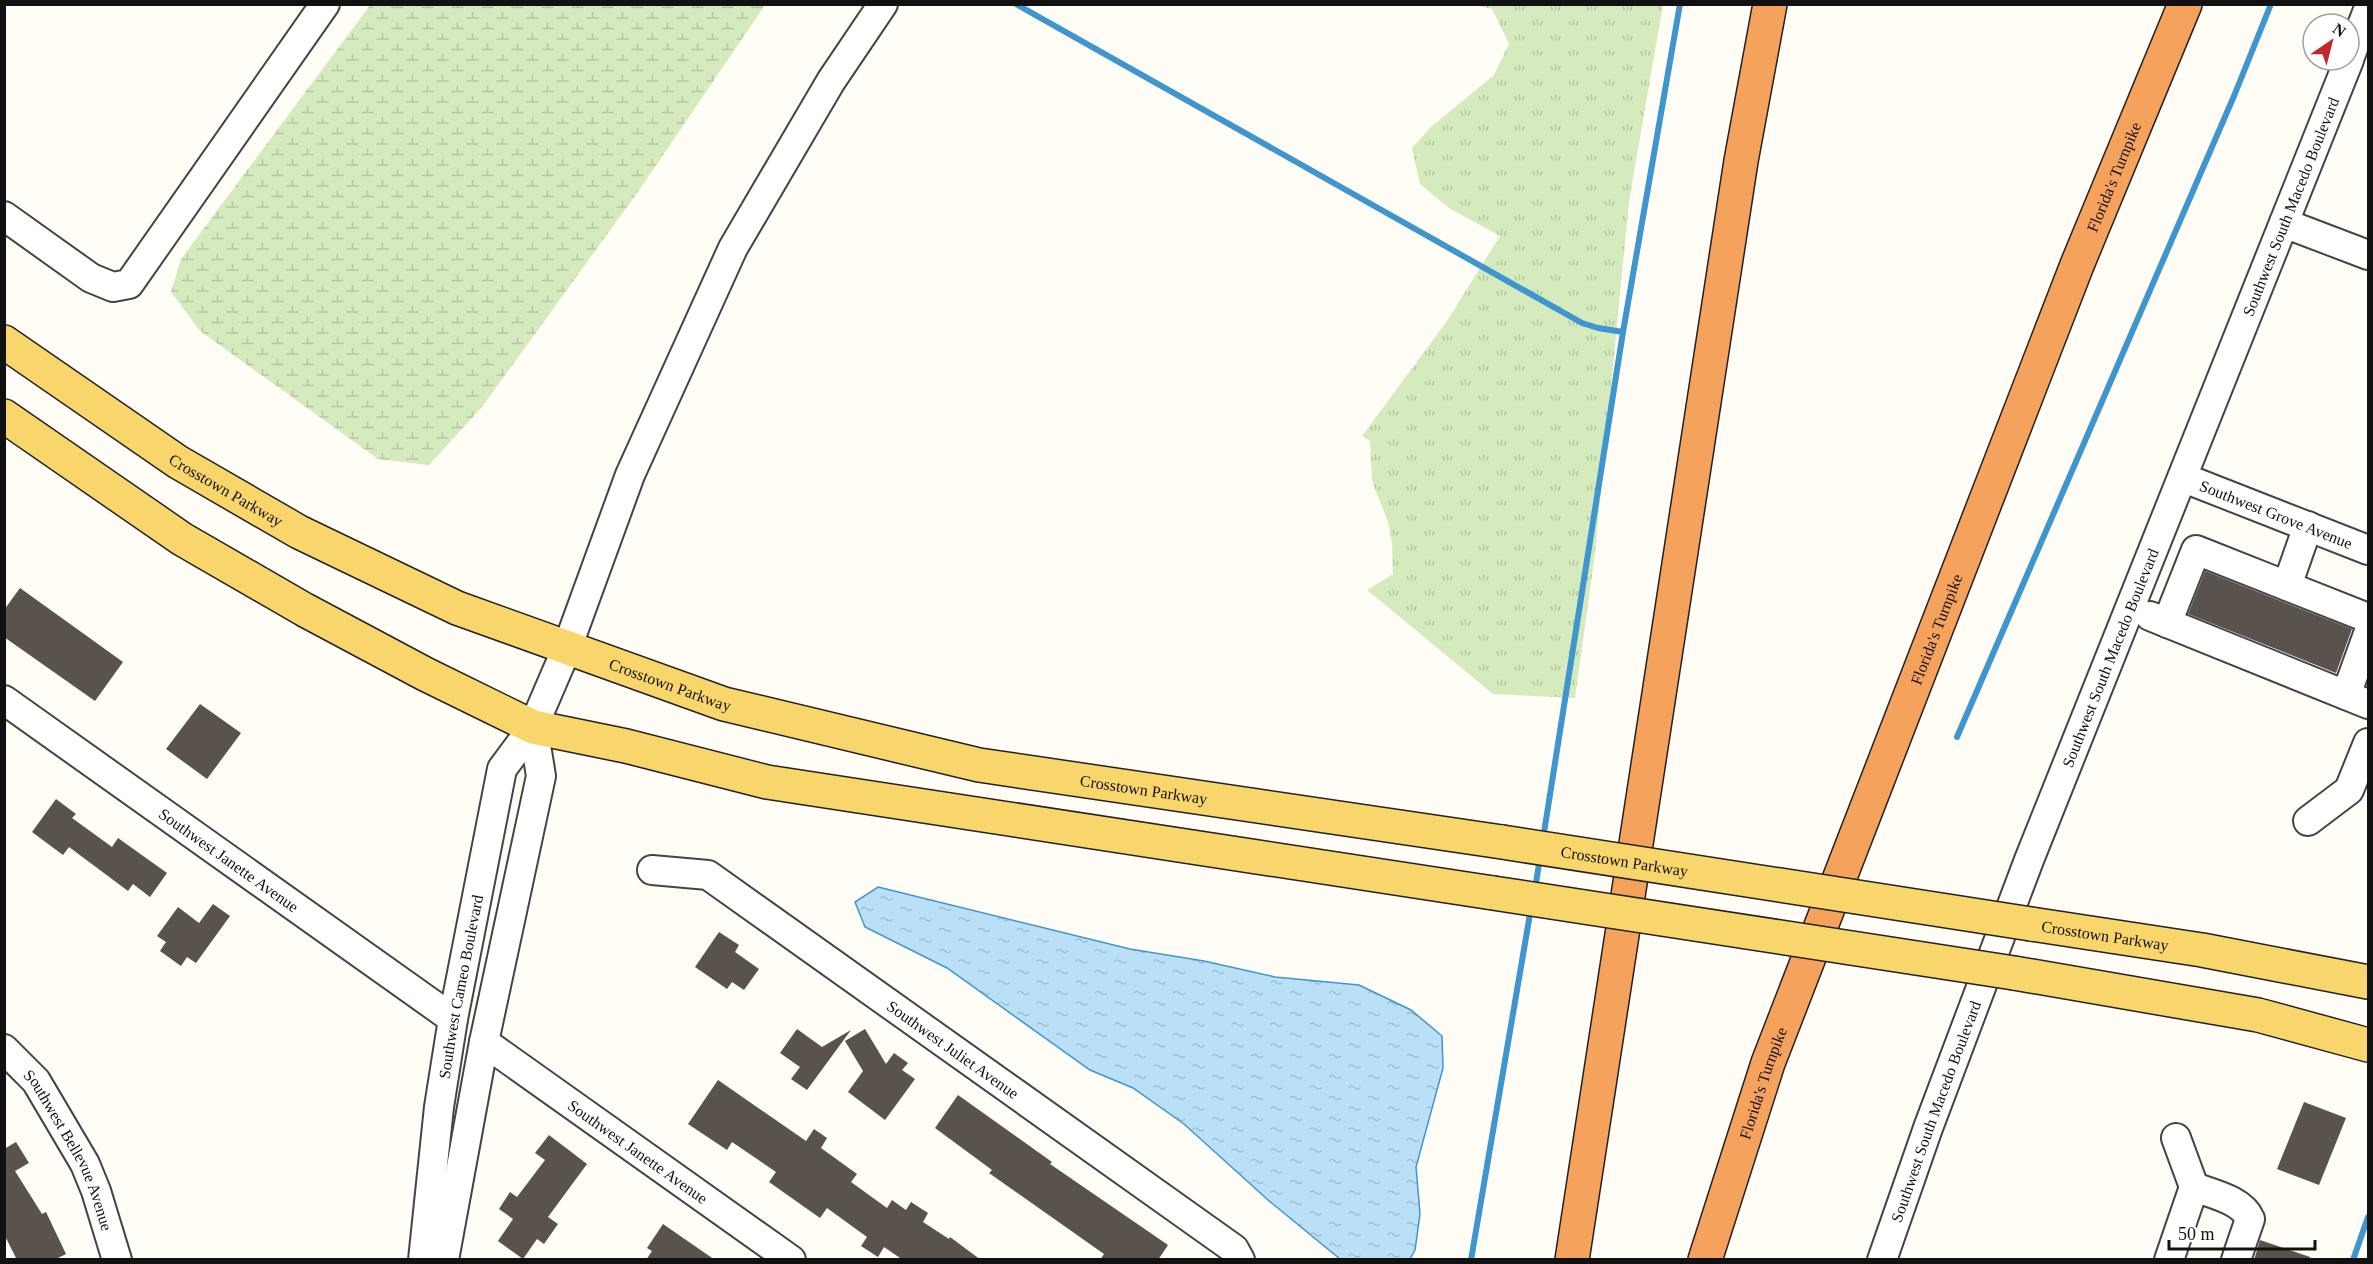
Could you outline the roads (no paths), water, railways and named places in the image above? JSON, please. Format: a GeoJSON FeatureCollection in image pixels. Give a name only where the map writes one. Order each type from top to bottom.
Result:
{"type":"FeatureCollection","features":[{"type":"Feature","properties":{"kind":"highway"},"geometry":{"type":"LineString","coordinates":[[1572,1260],[1739,173],[1770,4]]}},
{"type":"Feature","properties":{"kind":"highway","name":"Florida's Turnpike"},"geometry":{"type":"LineString","coordinates":[[1705,1260],[1768,1063],[2077,265],[2181,12]]}},
{"type":"Feature","properties":{"kind":"main road","name":"Crosstown Parkway"},"geometry":{"type":"LineString","coordinates":[[4,342],[178,462],[299,532],[457,608],[724,704],[979,765],[1502,842],[2202,950],[2368,982]]}},
{"type":"Feature","properties":{"kind":"main road"},"geometry":{"type":"LineString","coordinates":[[4,416],[182,539],[305,610],[415,669],[533,727],[626,746],[767,782],[2014,973],[2258,1015],[2368,1045]]}},
{"type":"Feature","properties":{"kind":"street"},"geometry":{"type":"LineString","coordinates":[[4,216],[91,278],[114,287],[129,284],[325,4]]}},
{"type":"Feature","properties":{"kind":"street","name":"Southwest Cameo Boulevard"},"geometry":{"type":"LineString","coordinates":[[423,1260],[438,1107],[502,769],[533,727],[567,648],[630,475],[733,248],[831,81],[883,4]]}},
{"type":"Feature","properties":{"kind":"street","name":"Southwest South Macedo Boulevard"},"geometry":{"type":"LineString","coordinates":[[2361,28],[2368,10]]}},
{"type":"Feature","properties":{"kind":"street","name":"Southwest South Macedo Boulevard"},"geometry":{"type":"LineString","coordinates":[[1882,1260],[1928,1128],[2029,860],[2184,478],[2344,72]]}},
{"type":"Feature","properties":{"kind":"street"},"geometry":{"type":"LineString","coordinates":[[2284,224],[2368,255]]}},
{"type":"Feature","properties":{"kind":"street","name":"Southwest Grove Avenue"},"geometry":{"type":"LineString","coordinates":[[2184,478],[2368,550]]}},
{"type":"Feature","properties":{"kind":"street"},"geometry":{"type":"LineString","coordinates":[[2287,586],[2308,526]]}},
{"type":"Feature","properties":{"kind":"street"},"geometry":{"type":"LineString","coordinates":[[2167,622],[2196,550],[2368,618]]}},
{"type":"Feature","properties":{"kind":"street"},"geometry":{"type":"LineString","coordinates":[[2131,609],[2357,699],[2368,633]]}},
{"type":"Feature","properties":{"kind":"street","name":"Southwest Janette Avenue"},"geometry":{"type":"LineString","coordinates":[[4,700],[453,1019]]}},
{"type":"Feature","properties":{"kind":"street","name":"Southwest Cameo Boulevard"},"geometry":{"type":"LineString","coordinates":[[444,1260],[484,1042],[541,776],[533,727]]}},
{"type":"Feature","properties":{"kind":"street"},"geometry":{"type":"LineString","coordinates":[[2308,821],[2359,793],[2368,743]]}},
{"type":"Feature","properties":{"kind":"street","name":"Southwest Juliet Avenue"},"geometry":{"type":"LineString","coordinates":[[652,870],[708,875],[1234,1249],[1240,1260]]}},
{"type":"Feature","properties":{"kind":"street","name":"Southwest Janette Avenue"},"geometry":{"type":"LineString","coordinates":[[484,1042],[783,1257]]}},
{"type":"Feature","properties":{"kind":"street","name":"Southwest Bellevue Avenue"},"geometry":{"type":"LineString","coordinates":[[4,1049],[36,1081],[85,1164],[96,1191],[117,1260]]}},
{"type":"Feature","properties":{"kind":"street"},"geometry":{"type":"LineString","coordinates":[[2169,1260],[2194,1187],[2176,1138]]}},
{"type":"Feature","properties":{"kind":"street"},"geometry":{"type":"LineString","coordinates":[[2194,1187],[2246,1210],[2250,1219],[2236,1260]]}},
{"type":"Feature","properties":{"kind":"water"},"geometry":{"type":"Polygon","coordinates":[[[878,887],[1130,949],[1204,961],[1275,977],[1359,985],[1411,1010],[1442,1036],[1443,1068],[1416,1167],[1420,1214],[1415,1250],[1410,1259],[1340,1259],[1268,1200],[1184,1124],[1133,1088],[1090,1070],[947,968],[865,927],[855,902],[878,887]]]}},
{"type":"Feature","properties":{"kind":"waterway"},"geometry":{"type":"LineString","coordinates":[[1016,4],[1582,323],[1623,332]]}},
{"type":"Feature","properties":{"kind":"waterway"},"geometry":{"type":"LineString","coordinates":[[1543,839],[1623,332],[1680,4]]}},
{"type":"Feature","properties":{"kind":"waterway"},"geometry":{"type":"LineString","coordinates":[[1957,737],[2234,96],[2271,4]]}},
{"type":"Feature","properties":{"kind":"waterway"},"geometry":{"type":"LineString","coordinates":[[1535,889],[1540,858]]}},
{"type":"Feature","properties":{"kind":"waterway"},"geometry":{"type":"LineString","coordinates":[[1471,1260],[1531,908]]}},
{"type":"Feature","properties":{"kind":"waterway"},"geometry":{"type":"LineString","coordinates":[[2353,1260],[2368,1217]]}}]}
